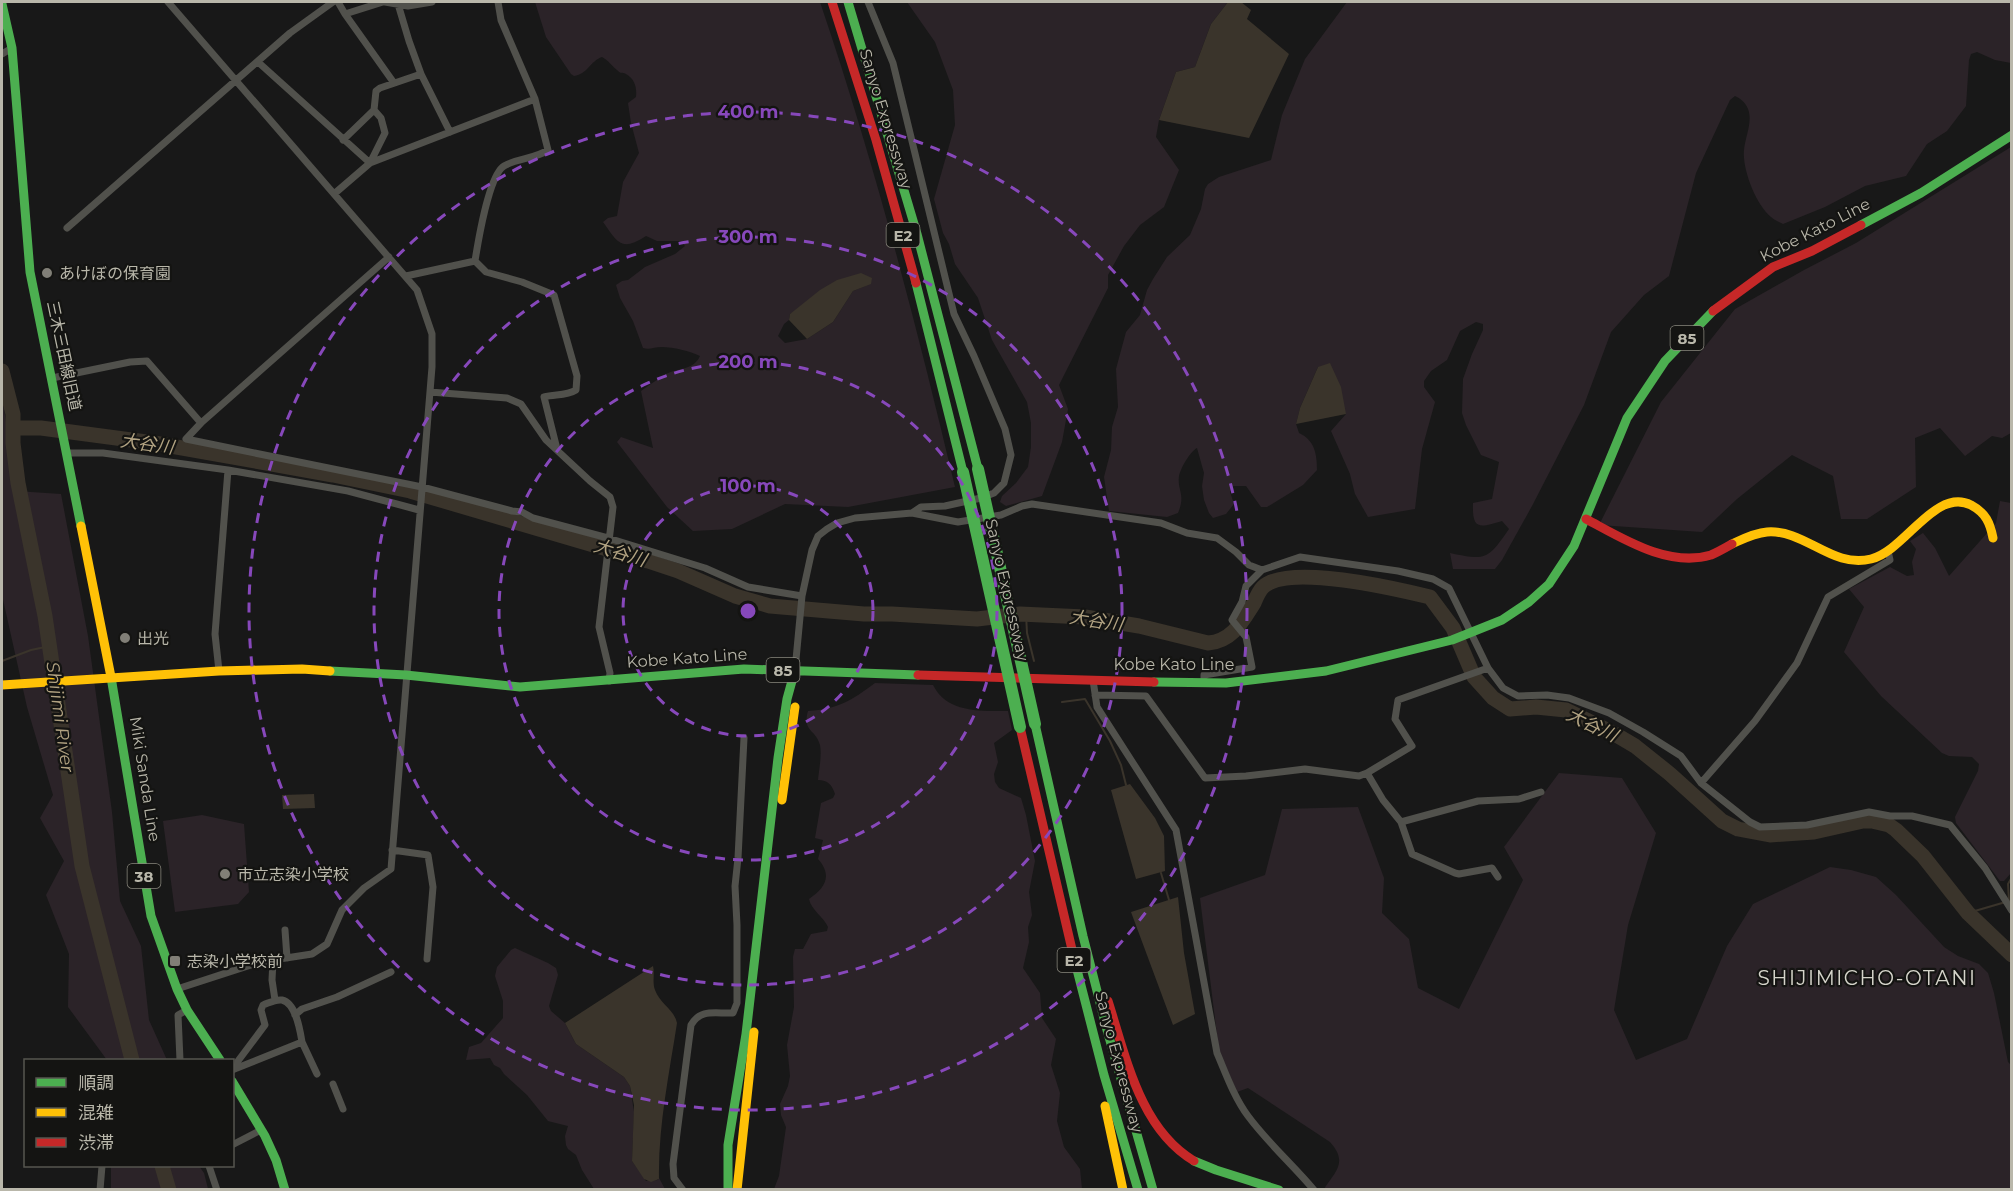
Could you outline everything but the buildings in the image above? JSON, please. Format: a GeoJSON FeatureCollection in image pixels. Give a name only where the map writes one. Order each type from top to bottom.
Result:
{"type":"FeatureCollection","features":[{"type":"Feature","properties":{"kind":"main road","name":"Sanyo Expressway"},"geometry":{"type":"LineString","coordinates":[[832,2],[867,108],[932,342],[1060,900],[1107,1086],[1138,1190]]}},
{"type":"Feature","properties":{"kind":"main road","name":"Sanyo Expressway"},"geometry":{"type":"LineString","coordinates":[[848,2],[914,218],[978,469],[1070,880],[1110,1041],[1153,1190]]}},
{"type":"Feature","properties":{"kind":"main road","name":"三木三田線旧道"},"geometry":{"type":"LineString","coordinates":[[2,4],[30,272],[111,677]]}},
{"type":"Feature","properties":{"kind":"main road","name":"Kobe Kato Line"},"geometry":{"type":"LineString","coordinates":[[111,677],[302,669],[406,675],[520,687],[609,681],[707,670],[744,669],[1093,681],[1226,682],[1326,670],[1452,640],[1502,620],[1529,602],[1549,584],[1574,546],[1627,418],[1665,361],[1716,308],[1773,267],[1812,251],[1921,193],[2012,135]]}},
{"type":"Feature","properties":{"kind":"main road"},"geometry":{"type":"LineString","coordinates":[[1586,519],[1640,546],[1663,554],[1682,557],[1709,555],[1754,534],[1774,532],[1792,536],[1845,561],[1865,561],[1888,551],[1940,507],[1954,501],[1975,507],[1988,520],[1993,538]]}},
{"type":"Feature","properties":{"kind":"main road"},"geometry":{"type":"LineString","coordinates":[[728,1190],[728,1145],[746,1035],[778,758],[787,699],[795,670]]}},
{"type":"Feature","properties":{"kind":"main road"},"geometry":{"type":"LineString","coordinates":[[737,1190],[753,1036],[794,709],[795,670]]}},
{"type":"Feature","properties":{"kind":"main road"},"geometry":{"type":"LineString","coordinates":[[2,687],[111,677]]}},
{"type":"Feature","properties":{"kind":"main road","name":"Miki Sanda Line"},"geometry":{"type":"LineString","coordinates":[[111,677],[151,916],[177,989],[187,1010],[219,1059]]}},
{"type":"Feature","properties":{"kind":"main road"},"geometry":{"type":"LineString","coordinates":[[1070,880],[1116,1029],[1142,1102],[1153,1122],[1174,1148],[1191,1159],[1213,1169],[1260,1182],[1279,1190]]}},
{"type":"Feature","properties":{"kind":"main road"},"geometry":{"type":"LineString","coordinates":[[1060,900],[1080,1006],[1123,1190]]}},
{"type":"Feature","properties":{"kind":"main road"},"geometry":{"type":"LineString","coordinates":[[234,1084],[276,1160],[285,1190]]}},
{"type":"Feature","properties":{"kind":"street"},"geometry":{"type":"LineString","coordinates":[[171,2],[236,81],[406,276],[417,290],[432,334],[430,392],[392,869],[364,888],[342,909],[327,944],[312,954],[260,962],[177,989]]}},
{"type":"Feature","properties":{"kind":"street"},"geometry":{"type":"LineString","coordinates":[[67,228],[290,33],[333,2]]}},
{"type":"Feature","properties":{"kind":"street"},"geometry":{"type":"LineString","coordinates":[[338,2],[394,83]]}},
{"type":"Feature","properties":{"kind":"street"},"geometry":{"type":"LineString","coordinates":[[345,14],[384,2],[408,6],[432,2]]}},
{"type":"Feature","properties":{"kind":"street"},"geometry":{"type":"LineString","coordinates":[[475,261],[482,219],[499,171],[505,166],[541,155],[548,150],[535,99],[501,20],[498,2]]}},
{"type":"Feature","properties":{"kind":"street"},"geometry":{"type":"LineString","coordinates":[[868,2],[893,63],[954,314],[975,356],[1005,429],[1011,455],[1004,483],[994,492],[981,498],[945,506],[921,507],[912,513]]}},
{"type":"Feature","properties":{"kind":"street"},"geometry":{"type":"LineString","coordinates":[[398,4],[421,74],[450,132]]}},
{"type":"Feature","properties":{"kind":"street"},"geometry":{"type":"LineString","coordinates":[[258,62],[370,163]]}},
{"type":"Feature","properties":{"kind":"street"},"geometry":{"type":"LineString","coordinates":[[343,140],[374,110],[376,91],[421,74]]}},
{"type":"Feature","properties":{"kind":"street"},"geometry":{"type":"LineString","coordinates":[[334,194],[370,163],[535,99]]}},
{"type":"Feature","properties":{"kind":"street"},"geometry":{"type":"LineString","coordinates":[[370,163],[385,134],[381,118],[374,110]]}},
{"type":"Feature","properties":{"kind":"street"},"geometry":{"type":"LineString","coordinates":[[389,257],[201,423],[186,439],[422,487],[512,512],[522,512],[533,518],[705,568],[748,587],[801,599]]}},
{"type":"Feature","properties":{"kind":"street"},"geometry":{"type":"LineString","coordinates":[[406,276],[475,261]]}},
{"type":"Feature","properties":{"kind":"street"},"geometry":{"type":"LineString","coordinates":[[475,261],[486,272],[522,282],[554,295],[578,376],[576,390],[568,395],[556,394],[544,398],[557,449]]}},
{"type":"Feature","properties":{"kind":"street"},"geometry":{"type":"LineString","coordinates":[[51,378],[147,360],[201,423]]}},
{"type":"Feature","properties":{"kind":"street"},"geometry":{"type":"LineString","coordinates":[[430,392],[507,398],[521,404],[546,440],[590,482],[610,497],[613,507],[599,627],[610,672],[609,681]]}},
{"type":"Feature","properties":{"kind":"street"},"geometry":{"type":"LineString","coordinates":[[67,453],[103,453],[228,470],[348,491],[419,510]]}},
{"type":"Feature","properties":{"kind":"street"},"geometry":{"type":"LineString","coordinates":[[219,671],[215,634],[228,470]]}},
{"type":"Feature","properties":{"kind":"street"},"geometry":{"type":"LineString","coordinates":[[795,670],[801,599],[812,550],[818,536],[827,529],[855,518],[912,513],[958,522],[1001,515],[1032,504],[1161,523],[1187,533],[1217,538],[1249,565],[1262,570]]}},
{"type":"Feature","properties":{"kind":"street"},"geometry":{"type":"LineString","coordinates":[[1701,783],[1755,721],[1797,663],[1828,597],[1890,560],[1888,551]]}},
{"type":"Feature","properties":{"kind":"street"},"geometry":{"type":"LineString","coordinates":[[1204,682],[1204,675],[1252,667],[1246,637],[1232,620],[1242,602],[1246,586],[1262,570],[1300,557],[1398,571],[1432,579],[1449,588],[1458,602],[1468,635],[1485,669],[1503,688],[1518,696],[1547,695],[1569,698],[1609,713],[1681,756],[1701,783],[1750,822],[1761,827],[1807,825],[1869,812],[1890,816],[1912,816],[1950,825],[1986,868],[2012,910]]}},
{"type":"Feature","properties":{"kind":"street"},"geometry":{"type":"LineString","coordinates":[[1095,695],[1146,696],[1205,778],[1305,769],[1359,776],[1412,746],[1395,719],[1398,700],[1485,669]]}},
{"type":"Feature","properties":{"kind":"street"},"geometry":{"type":"LineString","coordinates":[[1093,681],[1097,707],[1176,830],[1217,1053],[1221,1064],[1248,1116],[1314,1190]]}},
{"type":"Feature","properties":{"kind":"street"},"geometry":{"type":"LineString","coordinates":[[683,1190],[674,1178],[672,1168],[691,1025],[698,1016],[705,1013],[734,1012],[737,1003],[735,886],[744,738]]}},
{"type":"Feature","properties":{"kind":"street"},"geometry":{"type":"LineString","coordinates":[[1367,773],[1383,800],[1401,822],[1412,854],[1455,873],[1492,868],[1498,877]]}},
{"type":"Feature","properties":{"kind":"street"},"geometry":{"type":"LineString","coordinates":[[1401,822],[1478,801],[1519,799],[1541,792]]}},
{"type":"Feature","properties":{"kind":"street"},"geometry":{"type":"LineString","coordinates":[[392,850],[428,855],[433,887],[427,959]]}},
{"type":"Feature","properties":{"kind":"street"},"geometry":{"type":"LineString","coordinates":[[285,930],[287,958]]}},
{"type":"Feature","properties":{"kind":"street"},"geometry":{"type":"LineString","coordinates":[[273,960],[272,980],[275,1000]]}},
{"type":"Feature","properties":{"kind":"street"},"geometry":{"type":"LineString","coordinates":[[296,1015],[302,1009],[337,997],[391,972]]}},
{"type":"Feature","properties":{"kind":"street"},"geometry":{"type":"LineString","coordinates":[[235,1069],[238,1061],[265,1025],[261,1010],[263,1005],[282,1000],[287,1002],[296,1015],[302,1042],[317,1074]]}},
{"type":"Feature","properties":{"kind":"street"},"geometry":{"type":"LineString","coordinates":[[180,1059],[178,1015],[187,1010]]}},
{"type":"Feature","properties":{"kind":"street"},"geometry":{"type":"LineString","coordinates":[[235,1069],[302,1042]]}},
{"type":"Feature","properties":{"kind":"street"},"geometry":{"type":"LineString","coordinates":[[333,1084],[343,1109]]}},
{"type":"Feature","properties":{"kind":"street"},"geometry":{"type":"LineString","coordinates":[[234,1144],[261,1130]]}},
{"type":"Feature","properties":{"kind":"street"},"geometry":{"type":"LineString","coordinates":[[100,1190],[102,1167]]}},
{"type":"Feature","properties":{"kind":"street"},"geometry":{"type":"LineString","coordinates":[[209,1167],[217,1190]]}},
{"type":"Feature","properties":{"kind":"shaded area"},"geometry":{"type":"Polygon","coordinates":[[[535,2],[820,2],[893,243],[955,487],[848,507],[785,504],[732,529],[693,531],[667,507],[617,442],[621,437],[653,448],[641,391],[666,374],[694,364],[700,356],[671,348],[643,348],[616,285],[628,280],[645,267],[675,254],[685,246],[681,241],[657,241],[646,236],[631,244],[621,243],[603,222],[617,216],[623,182],[639,153],[628,103],[636,97],[635,84],[632,78],[620,72],[602,57],[583,73],[574,76],[546,37],[535,2]],[[870,284],[790,314],[789,320],[784,324],[778,336],[785,343],[807,339],[833,322],[853,291],[870,284]]]}},
{"type":"Feature","properties":{"kind":"shaded area"},"geometry":{"type":"Polygon","coordinates":[[[907,2],[1228,2],[1211,24],[1195,67],[1176,72],[1159,120],[1156,137],[1179,170],[1164,207],[1140,225],[1124,246],[1108,275],[1108,288],[1059,385],[1068,409],[1062,442],[1042,496],[1006,506],[1000,502],[1002,496],[1028,467],[1031,423],[1027,402],[992,340],[978,298],[955,264],[943,233],[934,199],[955,125],[953,90],[935,42],[907,2]]]}},
{"type":"Feature","properties":{"kind":"shaded area"},"geometry":{"type":"Polygon","coordinates":[[[1228,2],[1241,2],[1251,10],[1247,19],[1289,54],[1249,138],[1159,120],[1176,72],[1195,67],[1211,24],[1228,2]]]}},
{"type":"Feature","properties":{"kind":"shaded area"},"geometry":{"type":"Polygon","coordinates":[[[1347,2],[2011,2],[2011,63],[1995,60],[1977,52],[1971,54],[1966,106],[1947,131],[1927,144],[1906,176],[1865,186],[1825,207],[1783,224],[1765,211],[1755,196],[1744,158],[1749,114],[1741,99],[1735,96],[1730,100],[1696,173],[1669,276],[1644,295],[1611,332],[1584,405],[1532,506],[1495,569],[1453,569],[1450,553],[1472,557],[1486,555],[1496,547],[1509,529],[1502,521],[1478,525],[1473,512],[1473,503],[1492,499],[1499,462],[1481,455],[1462,413],[1463,379],[1483,330],[1483,324],[1476,322],[1460,331],[1447,360],[1431,371],[1424,381],[1424,387],[1435,402],[1422,449],[1415,509],[1368,517],[1355,494],[1350,474],[1331,431],[1346,414],[1318,367],[1300,408],[1296,424],[1299,433],[1312,444],[1316,459],[1317,470],[1303,485],[1267,507],[1261,507],[1246,486],[1233,486],[1230,492],[1234,504],[1226,514],[1213,518],[1204,500],[1202,486],[1204,473],[1197,448],[1186,460],[1179,476],[1181,501],[1178,513],[1167,517],[1109,511],[1104,477],[1111,450],[1112,427],[1118,407],[1116,369],[1126,332],[1140,315],[1147,290],[1167,257],[1190,235],[1208,184],[1219,177],[1271,160],[1282,115],[1305,59],[1347,2]]]}},
{"type":"Feature","properties":{"kind":"shaded area"},"geometry":{"type":"Polygon","coordinates":[[[2011,147],[2011,433],[2002,438],[1992,436],[1965,456],[1940,428],[1915,438],[1916,487],[1867,519],[1841,519],[1833,476],[1792,455],[1737,499],[1702,532],[1599,525],[1661,402],[1735,309],[1856,243],[2011,147]]]}},
{"type":"Feature","properties":{"kind":"shaded area"},"geometry":{"type":"Polygon","coordinates":[[[861,273],[872,278],[871,284],[853,291],[833,322],[807,339],[789,320],[790,314],[820,290],[837,280],[861,273]]]}},
{"type":"Feature","properties":{"kind":"shaded area"},"geometry":{"type":"Polygon","coordinates":[[[1330,363],[1341,387],[1346,414],[1296,424],[1300,408],[1318,367],[1330,363]]]}},
{"type":"Feature","properties":{"kind":"shaded area"},"geometry":{"type":"Polygon","coordinates":[[[2,395],[16,491],[61,494],[88,636],[112,812],[120,901],[141,946],[149,1020],[167,1059],[106,1059],[68,1007],[69,954],[46,895],[64,861],[40,818],[53,795],[27,707],[2,595],[2,395]]]}},
{"type":"Feature","properties":{"kind":"shaded area"},"geometry":{"type":"Polygon","coordinates":[[[2000,501],[2011,503],[2012,872],[2004,881],[2000,881],[1956,823],[1955,817],[1978,771],[1979,764],[1972,757],[1949,756],[1942,753],[1881,696],[1844,652],[1864,607],[1849,589],[1890,567],[1907,576],[1914,575],[1912,562],[1916,549],[1910,541],[1923,533],[1935,548],[1949,576],[1996,523],[2000,501]]]}},
{"type":"Feature","properties":{"kind":"shaded area"},"geometry":{"type":"Polygon","coordinates":[[[875,683],[933,685],[939,694],[956,706],[976,710],[1008,711],[1012,730],[994,743],[998,762],[994,774],[995,782],[999,788],[1021,798],[1035,861],[1029,892],[1032,915],[1028,927],[1029,942],[1023,968],[1040,993],[1042,1018],[1056,1039],[1051,1065],[1060,1093],[1057,1121],[1064,1147],[1080,1169],[1082,1189],[774,1189],[779,1176],[786,1127],[781,1115],[780,1104],[790,1076],[787,1045],[794,1007],[793,957],[795,949],[803,949],[811,934],[827,931],[828,927],[812,907],[809,899],[823,886],[826,876],[823,865],[818,859],[823,840],[815,838],[821,803],[833,798],[835,794],[829,784],[818,780],[820,745],[808,727],[808,711],[844,703],[875,683]]]}},
{"type":"Feature","properties":{"kind":"shaded area"},"geometry":{"type":"Polygon","coordinates":[[[1559,773],[1622,778],[1656,833],[1628,925],[1614,1010],[1636,1060],[1687,1039],[1727,946],[1753,904],[1830,867],[1876,877],[1896,895],[1944,947],[1958,956],[1979,964],[1988,973],[2008,1062],[2011,1065],[2011,1189],[1324,1189],[1336,1171],[1339,1161],[1330,1142],[1248,1088],[1237,1092],[1219,1051],[1200,898],[1265,875],[1282,809],[1358,807],[1384,878],[1382,913],[1409,939],[1418,988],[1459,1009],[1523,880],[1504,847],[1559,773]]]}},
{"type":"Feature","properties":{"kind":"shaded area"},"geometry":{"type":"Polygon","coordinates":[[[1130,784],[1155,818],[1164,836],[1165,871],[1136,879],[1111,790],[1130,784]]]}},
{"type":"Feature","properties":{"kind":"shaded area"},"geometry":{"type":"Polygon","coordinates":[[[314,794],[315,808],[283,809],[282,795],[314,794]]]}},
{"type":"Feature","properties":{"kind":"shaded area"},"geometry":{"type":"Polygon","coordinates":[[[202,815],[244,824],[249,892],[238,904],[175,912],[163,821],[202,815]]]}},
{"type":"Feature","properties":{"kind":"shaded area"},"geometry":{"type":"Polygon","coordinates":[[[1178,897],[1184,953],[1195,1014],[1173,1025],[1131,912],[1178,897]]]}},
{"type":"Feature","properties":{"kind":"shaded area"},"geometry":{"type":"Polygon","coordinates":[[[515,948],[556,968],[558,975],[549,1006],[551,1011],[565,1023],[576,1044],[624,1077],[630,1086],[634,1112],[632,1161],[646,1181],[659,1178],[665,1189],[594,1189],[576,1155],[566,1145],[565,1136],[568,1126],[548,1121],[527,1095],[500,1068],[494,1065],[490,1058],[466,1060],[469,1047],[481,1043],[503,1018],[503,1001],[495,976],[497,967],[515,948]]]}},
{"type":"Feature","properties":{"kind":"shaded area"},"geometry":{"type":"Polygon","coordinates":[[[653,966],[655,990],[677,1023],[662,1120],[659,1179],[651,1182],[644,1179],[632,1161],[634,1105],[630,1086],[624,1077],[576,1044],[565,1023],[653,966]]]}},
{"type":"Feature","properties":{"kind":"shaded area"},"geometry":{"type":"Polygon","coordinates":[[[111,1167],[200,1167],[204,1173],[208,1189],[111,1189],[111,1167]]]}},
{"type":"Feature","properties":{"kind":"waterway","name":"Shijimi River"},"geometry":{"type":"LineString","coordinates":[[2,371],[13,414],[13,443],[18,483],[45,616],[82,866],[132,1059]]}},
{"type":"Feature","properties":{"kind":"waterway","name":"大谷川"},"geometry":{"type":"LineString","coordinates":[[13,428],[41,428],[154,443],[410,491],[648,561],[678,571],[735,596],[770,606],[864,614],[977,619],[1020,614],[1085,617],[1139,626],[1208,643],[1224,639],[1236,629],[1263,587],[1276,580],[1295,577],[1344,580],[1430,597],[1453,628],[1474,677],[1493,698],[1510,709],[1536,707],[1566,710],[1613,733],[1635,746],[1670,774],[1722,821],[1738,829],[1770,835],[1814,832],[1863,821],[1889,825],[1923,856],[1968,913],[2012,955]]}},
{"type":"Feature","properties":{"kind":"waterway"},"geometry":{"type":"LineString","coordinates":[[1026,614],[1027,633],[1034,661]]}},
{"type":"Feature","properties":{"kind":"waterway"},"geometry":{"type":"LineString","coordinates":[[2,661],[31,650],[50,646]]}},
{"type":"Feature","properties":{"kind":"waterway"},"geometry":{"type":"LineString","coordinates":[[1062,702],[1085,699],[1110,741],[1121,765],[1126,785]]}},
{"type":"Feature","properties":{"kind":"waterway"},"geometry":{"type":"LineString","coordinates":[[1161,873],[1169,900]]}},
{"type":"Feature","properties":{"kind":"waterway"},"geometry":{"type":"LineString","coordinates":[[1968,913],[2009,901],[2008,884],[2012,877]]}},
{"type":"Feature","properties":{"kind":"waterway","name":"Shijimi River"},"geometry":{"type":"LineString","coordinates":[[162,1167],[169,1190]]}},
{"type":"Feature","properties":{"kind":"traffic: fast"},"geometry":{"type":"LineString","coordinates":[[848,2],[917,234],[978,469]]}},
{"type":"Feature","properties":{"kind":"traffic: fast"},"geometry":{"type":"LineString","coordinates":[[2,4],[12,48],[30,272],[81,526]]}},
{"type":"Feature","properties":{"kind":"traffic: fast"},"geometry":{"type":"LineString","coordinates":[[1861,225],[1921,193],[2012,135]]}},
{"type":"Feature","properties":{"kind":"traffic: fast"},"geometry":{"type":"LineString","coordinates":[[916,283],[963,472]]}},
{"type":"Feature","properties":{"kind":"traffic: fast"},"geometry":{"type":"LineString","coordinates":[[1154,682],[1226,683],[1326,671],[1452,640],[1502,620],[1529,602],[1549,584],[1574,546],[1627,418],[1665,361],[1713,311]]}},
{"type":"Feature","properties":{"kind":"traffic: fast"},"geometry":{"type":"LineString","coordinates":[[978,469],[1035,724]]}},
{"type":"Feature","properties":{"kind":"traffic: fast"},"geometry":{"type":"LineString","coordinates":[[963,472],[1020,727]]}},
{"type":"Feature","properties":{"kind":"traffic: fast"},"geometry":{"type":"LineString","coordinates":[[330,671],[406,675],[520,687],[744,669],[918,675]]}},
{"type":"Feature","properties":{"kind":"traffic: fast"},"geometry":{"type":"LineString","coordinates":[[728,1190],[728,1145],[746,1034],[778,758],[787,699],[795,670]]}},
{"type":"Feature","properties":{"kind":"traffic: fast"},"geometry":{"type":"LineString","coordinates":[[111,677],[151,916],[177,989],[187,1010],[219,1059]]}},
{"type":"Feature","properties":{"kind":"traffic: fast"},"geometry":{"type":"LineString","coordinates":[[1035,724],[1083,936],[1107,1030],[1153,1190]]}},
{"type":"Feature","properties":{"kind":"traffic: fast"},"geometry":{"type":"LineString","coordinates":[[1074,958],[1104,1075],[1138,1190]]}},
{"type":"Feature","properties":{"kind":"traffic: fast"},"geometry":{"type":"LineString","coordinates":[[234,1084],[265,1136],[276,1160],[285,1190]]}},
{"type":"Feature","properties":{"kind":"traffic: fast"},"geometry":{"type":"LineString","coordinates":[[1194,1161],[1279,1190]]}},
{"type":"Feature","properties":{"kind":"traffic: slow"},"geometry":{"type":"LineString","coordinates":[[1732,544],[1749,536],[1767,532],[1781,533],[1794,536],[1844,559],[1857,561],[1871,559],[1884,554],[1896,545],[1933,512],[1945,505],[1958,502],[1971,505],[1984,515],[1993,538]]}},
{"type":"Feature","properties":{"kind":"traffic: slow"},"geometry":{"type":"LineString","coordinates":[[81,526],[111,677]]}},
{"type":"Feature","properties":{"kind":"traffic: slow"},"geometry":{"type":"LineString","coordinates":[[2,685],[219,671],[302,669],[330,671]]}},
{"type":"Feature","properties":{"kind":"traffic: slow"},"geometry":{"type":"LineString","coordinates":[[782,800],[795,707]]}},
{"type":"Feature","properties":{"kind":"traffic: slow"},"geometry":{"type":"LineString","coordinates":[[737,1190],[754,1032]]}},
{"type":"Feature","properties":{"kind":"traffic: slow"},"geometry":{"type":"LineString","coordinates":[[1105,1106],[1123,1190]]}},
{"type":"Feature","properties":{"kind":"traffic: jam"},"geometry":{"type":"LineString","coordinates":[[832,2],[876,140],[916,283]]}},
{"type":"Feature","properties":{"kind":"traffic: jam"},"geometry":{"type":"LineString","coordinates":[[1713,311],[1773,267],[1812,251],[1861,225]]}},
{"type":"Feature","properties":{"kind":"traffic: jam"},"geometry":{"type":"LineString","coordinates":[[1586,519],[1646,549],[1678,558],[1711,555],[1732,544]]}},
{"type":"Feature","properties":{"kind":"traffic: jam"},"geometry":{"type":"LineString","coordinates":[[918,675],[1154,682]]}},
{"type":"Feature","properties":{"kind":"traffic: jam"},"geometry":{"type":"LineString","coordinates":[[1020,727],[1074,958]]}},
{"type":"Feature","properties":{"kind":"traffic: jam"},"geometry":{"type":"LineString","coordinates":[[1108,1001],[1129,1068],[1148,1111],[1160,1130],[1194,1161]]}},
{"type":"Feature","properties":{"kind":"place","name":"あけぼの保育園"},"geometry":{"type":"Point","coordinates":[47,273]}},
{"type":"Feature","properties":{"kind":"place","name":"出光"},"geometry":{"type":"Point","coordinates":[125,638]}},
{"type":"Feature","properties":{"kind":"place","name":"市立志染小学校"},"geometry":{"type":"Point","coordinates":[225,874]}},
{"type":"Feature","properties":{"kind":"place","name":"志染小学校前"},"geometry":{"type":"Point","coordinates":[175,961]}},
{"type":"Feature","properties":{"kind":"district","name":"SHIJIMICHO-OTANI"},"geometry":{"type":"Point","coordinates":[1867,978]}}]}
